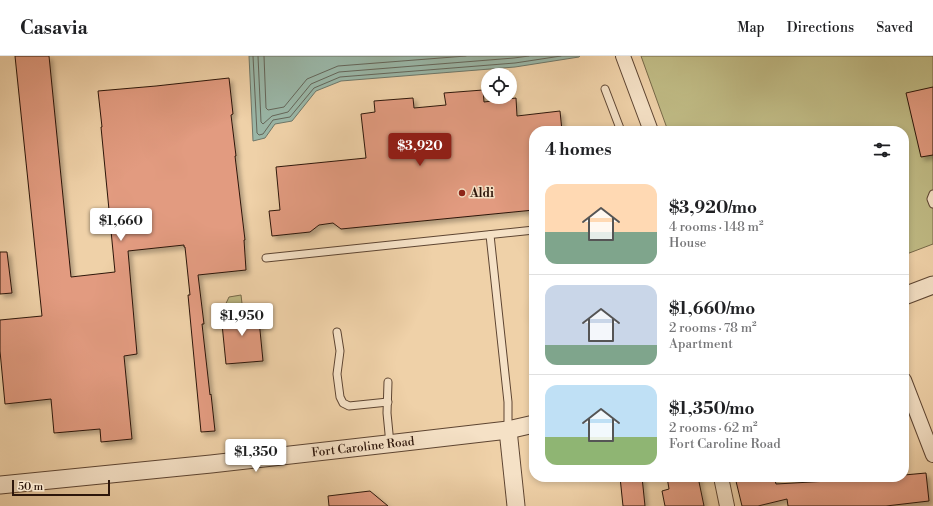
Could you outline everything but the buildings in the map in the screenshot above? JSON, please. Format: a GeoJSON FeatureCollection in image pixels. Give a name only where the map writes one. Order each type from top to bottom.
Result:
{"type":"FeatureCollection","features":[{"type":"Feature","properties":{"kind":"street"},"geometry":{"type":"LineString","coordinates":[[623,56],[649,126]]}},
{"type":"Feature","properties":{"kind":"street"},"geometry":{"type":"LineString","coordinates":[[909,294],[933,285]]}},
{"type":"Feature","properties":{"kind":"street"},"geometry":{"type":"LineString","coordinates":[[909,393],[933,455]]}},
{"type":"Feature","properties":{"kind":"street","name":"Fort Caroline Road"},"geometry":{"type":"LineString","coordinates":[[0,486],[390,444],[508,430],[529,425]]}},
{"type":"Feature","properties":{"kind":"street"},"geometry":{"type":"LineString","coordinates":[[508,430],[516,506]]}},
{"type":"Feature","properties":{"kind":"street"},"geometry":{"type":"LineString","coordinates":[[722,482],[727,506]]}},
{"type":"Feature","properties":{"kind":"lane"},"geometry":{"type":"LineString","coordinates":[[605,89],[619,126]]}},
{"type":"Feature","properties":{"kind":"lane"},"geometry":{"type":"LineString","coordinates":[[933,194],[931,199],[933,204]]}},
{"type":"Feature","properties":{"kind":"lane"},"geometry":{"type":"LineString","coordinates":[[266,258],[529,231]]}},
{"type":"Feature","properties":{"kind":"lane"},"geometry":{"type":"LineString","coordinates":[[490,235],[508,402],[508,430]]}},
{"type":"Feature","properties":{"kind":"lane"},"geometry":{"type":"LineString","coordinates":[[337,332],[340,351],[337,374],[340,397],[344,403],[349,406],[388,402]]}},
{"type":"Feature","properties":{"kind":"lane"},"geometry":{"type":"LineString","coordinates":[[388,382],[387,413],[390,444]]}},
{"type":"Feature","properties":{"kind":"shaded area"},"geometry":{"type":"Polygon","coordinates":[[[641,56],[933,56],[933,244],[909,253],[909,126],[666,126],[641,56]]]}},
{"type":"Feature","properties":{"kind":"shaded area"},"geometry":{"type":"Polygon","coordinates":[[[241,295],[243,312],[221,314],[229,297],[241,295]]]}},
{"type":"Feature","properties":{"kind":"water"},"geometry":{"type":"Polygon","coordinates":[[[249,56],[580,56],[515,67],[481,68],[481,70],[341,81],[316,91],[292,121],[275,124],[265,138],[253,141],[249,56]]]}},
{"type":"Feature","properties":{"kind":"place","name":"Aldi"},"geometry":{"type":"Point","coordinates":[462,193]}}]}
